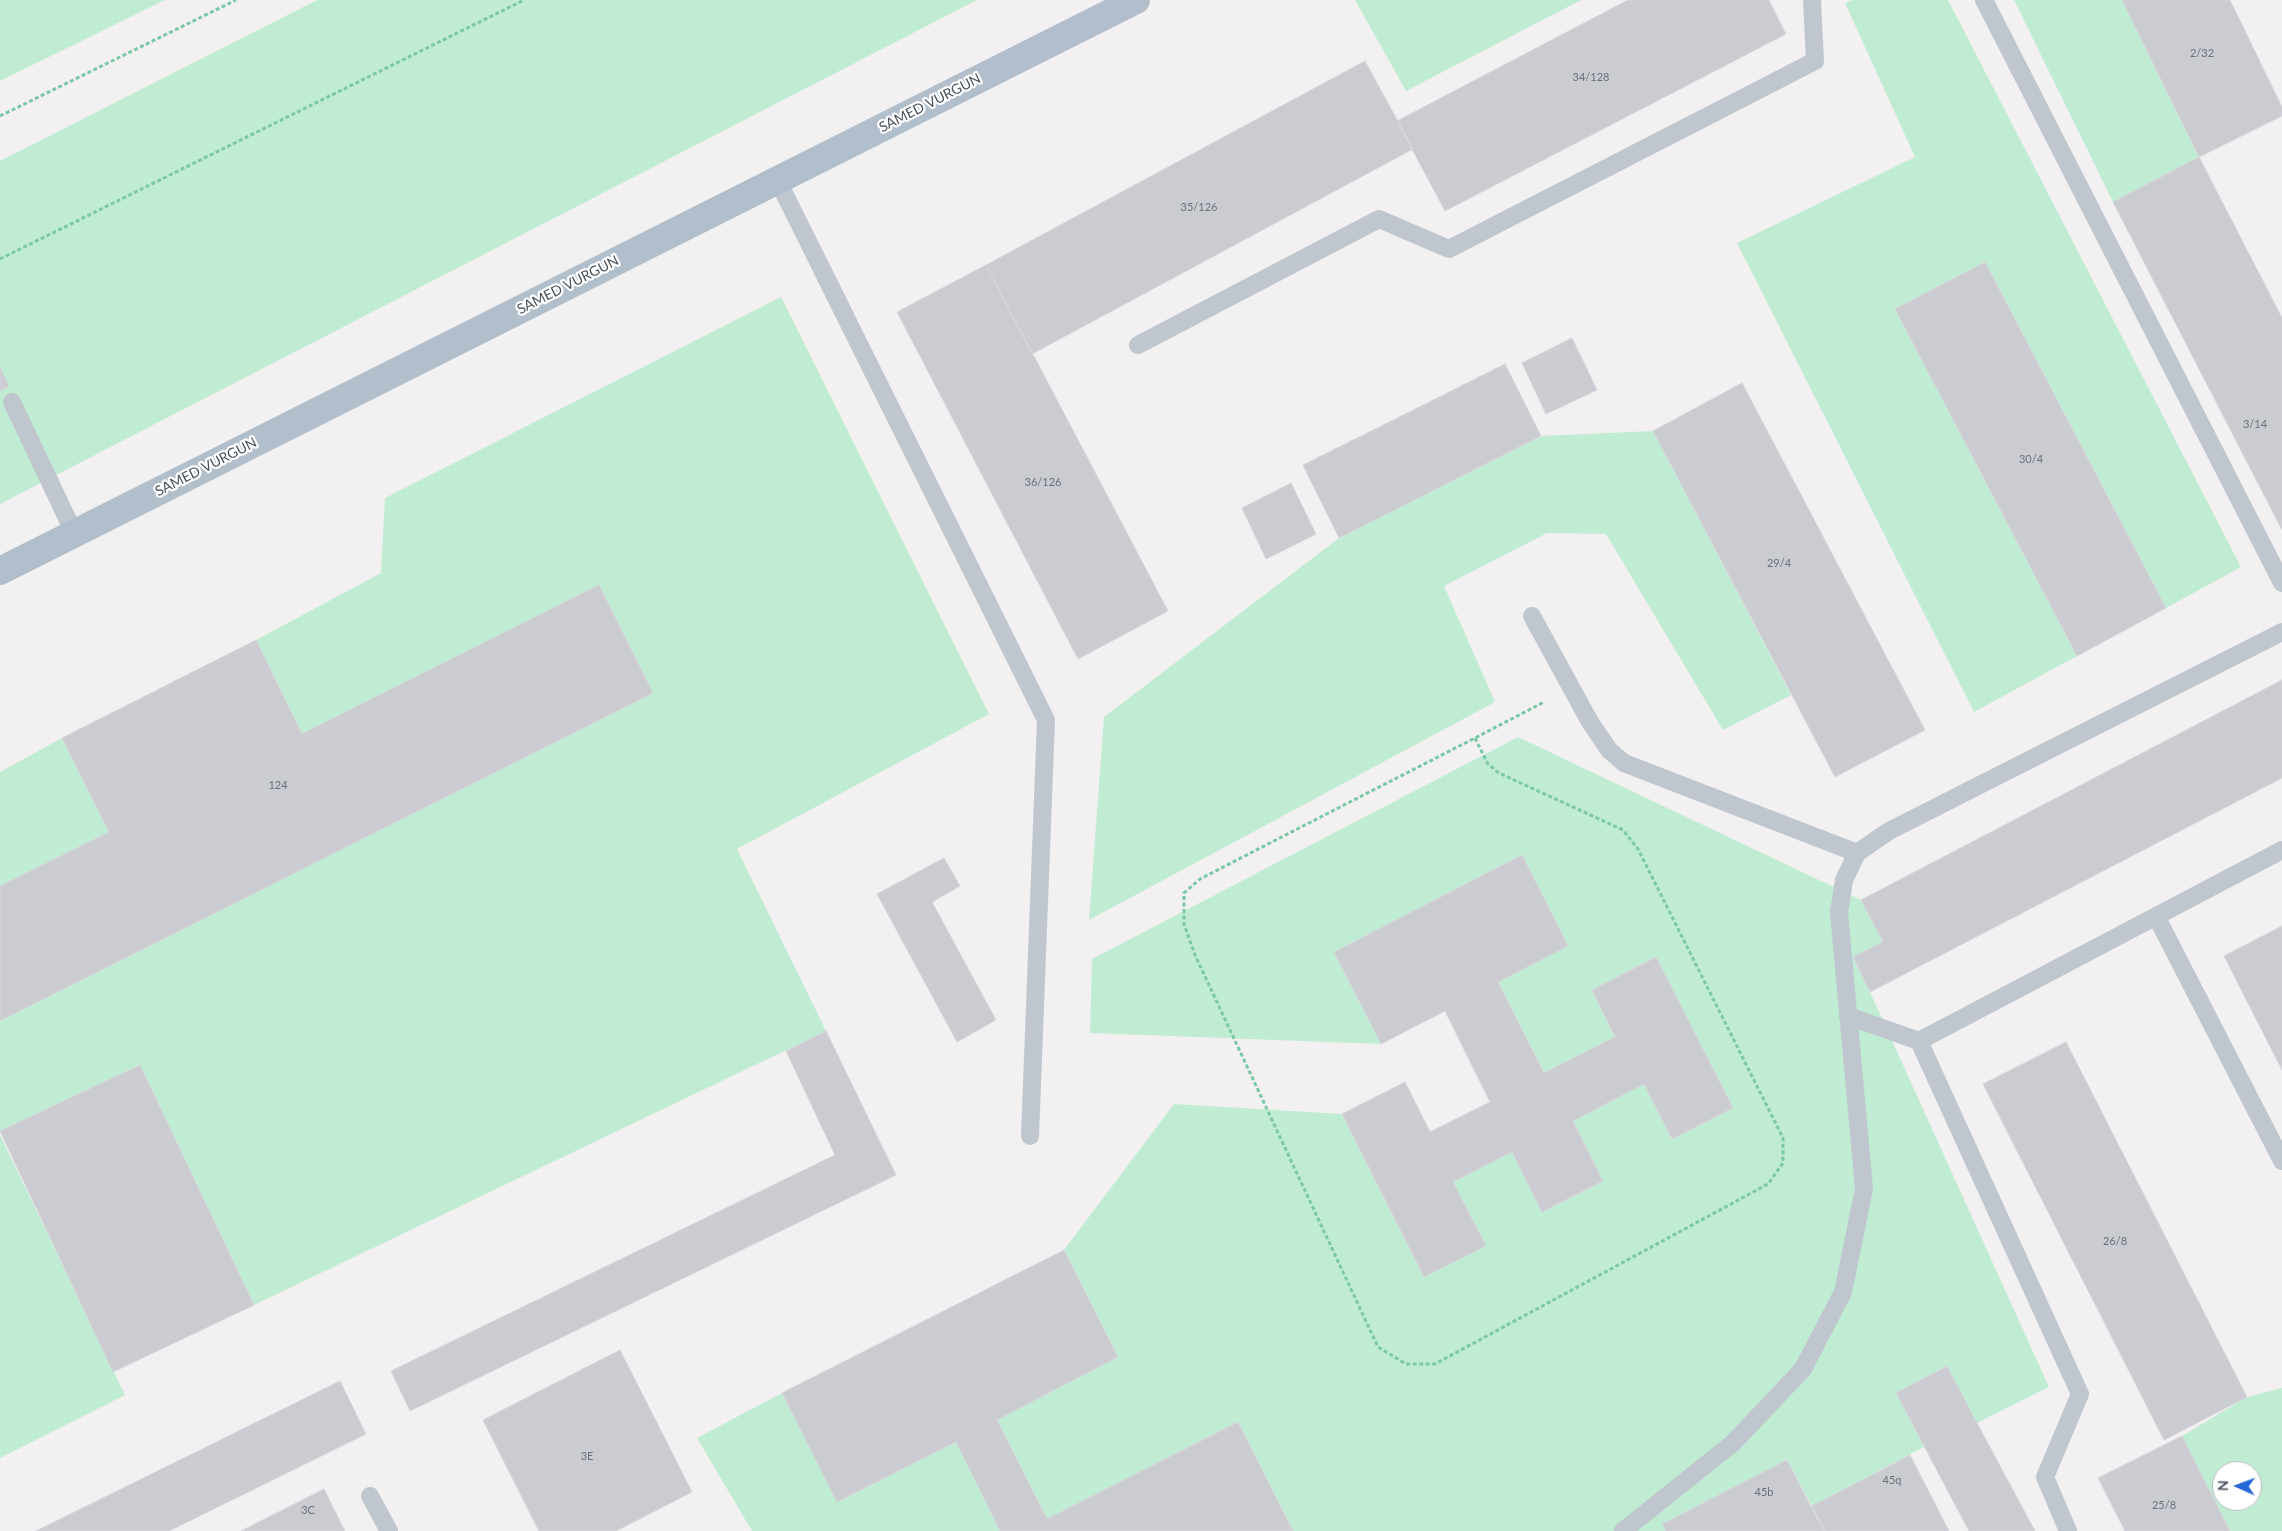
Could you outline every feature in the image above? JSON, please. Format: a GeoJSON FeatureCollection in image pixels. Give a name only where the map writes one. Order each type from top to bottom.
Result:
{"type":"FeatureCollection","features":[{"type":"Feature","properties":{"kind":"main road","name":"SAMED VURGUN"},"geometry":{"type":"LineString","coordinates":[[0,570],[1136,0]]}},
{"type":"Feature","properties":{"kind":"lane"},"geometry":{"type":"LineString","coordinates":[[1138,345],[1379,219],[1449,250],[1815,61],[1812,0]]}},
{"type":"Feature","properties":{"kind":"lane"},"geometry":{"type":"LineString","coordinates":[[1984,0],[2282,583]]}},
{"type":"Feature","properties":{"kind":"lane"},"geometry":{"type":"LineString","coordinates":[[777,179],[1046,720],[1030,1136]]}},
{"type":"Feature","properties":{"kind":"lane"},"geometry":{"type":"LineString","coordinates":[[12,402],[74,533]]}},
{"type":"Feature","properties":{"kind":"lane"},"geometry":{"type":"LineString","coordinates":[[1532,616],[1571,688],[1608,750],[1624,763],[1857,853]]}},
{"type":"Feature","properties":{"kind":"lane"},"geometry":{"type":"LineString","coordinates":[[1623,1531],[1733,1443],[1803,1369],[1843,1292],[1864,1189],[1839,912],[1844,880],[1857,853],[1889,830],[2282,632]]}},
{"type":"Feature","properties":{"kind":"lane"},"geometry":{"type":"LineString","coordinates":[[1919,1041],[2282,850]]}},
{"type":"Feature","properties":{"kind":"lane"},"geometry":{"type":"LineString","coordinates":[[2156,916],[2282,1161]]}},
{"type":"Feature","properties":{"kind":"lane"},"geometry":{"type":"LineString","coordinates":[[1848,1016],[1919,1041],[2080,1394],[2045,1477],[2068,1531]]}},
{"type":"Feature","properties":{"kind":"lane"},"geometry":{"type":"LineString","coordinates":[[370,1496],[389,1531]]}},
{"type":"Feature","properties":{"kind":"path"},"geometry":{"type":"LineString","coordinates":[[0,116],[236,0]]}},
{"type":"Feature","properties":{"kind":"path"},"geometry":{"type":"LineString","coordinates":[[0,260],[524,0]]}},
{"type":"Feature","properties":{"kind":"path"},"geometry":{"type":"LineString","coordinates":[[1475,738],[1488,764],[1499,773],[1623,830],[1638,849],[1783,1138],[1783,1163],[1768,1184],[1435,1364],[1406,1364],[1378,1347],[1195,955],[1184,924],[1184,893],[1200,879],[1571,688]]}},
{"type":"Feature","properties":{"kind":"green space"},"geometry":{"type":"Polygon","coordinates":[[[0,0],[165,0],[0,81],[0,0]]]}},
{"type":"Feature","properties":{"kind":"green space"},"geometry":{"type":"Polygon","coordinates":[[[317,0],[977,0],[0,504],[0,161],[317,0]]]}},
{"type":"Feature","properties":{"kind":"green space"},"geometry":{"type":"Polygon","coordinates":[[[1355,0],[1581,0],[1406,91],[1355,0]]]}},
{"type":"Feature","properties":{"kind":"green space"},"geometry":{"type":"Polygon","coordinates":[[[1852,0],[1948,0],[2241,567],[2166,608],[1985,262],[1895,309],[2077,656],[1974,712],[1737,243],[1915,157],[1845,3],[1852,0]]]}},
{"type":"Feature","properties":{"kind":"green space"},"geometry":{"type":"Polygon","coordinates":[[[2014,0],[2122,0],[2199,157],[2113,202],[2014,0]]]}},
{"type":"Feature","properties":{"kind":"green space"},"geometry":{"type":"Polygon","coordinates":[[[781,297],[989,714],[737,849],[826,1031],[254,1305],[140,1065],[0,1131],[0,1021],[653,693],[302,734],[256,640],[381,573],[385,498],[781,297]]]}},
{"type":"Feature","properties":{"kind":"green space"},"geometry":{"type":"Polygon","coordinates":[[[1653,431],[1791,695],[1723,730],[1606,534],[1547,533],[1444,586],[1495,702],[1089,920],[1104,717],[1339,538],[1541,436],[1653,431]]]}},
{"type":"Feature","properties":{"kind":"green space"},"geometry":{"type":"Polygon","coordinates":[[[1518,737],[1861,900],[1883,942],[1853,958],[2049,1387],[1977,1423],[1946,1366],[1896,1393],[1924,1447],[1812,1506],[1787,1460],[1663,1524],[1666,1531],[1293,1531],[1238,1422],[1047,1519],[997,1420],[1118,1357],[1064,1250],[1174,1104],[1342,1114],[1424,1277],[1485,1246],[1453,1182],[1512,1152],[1543,1212],[1603,1181],[1573,1121],[1644,1084],[1672,1139],[1732,1108],[1655,957],[1592,990],[1615,1037],[1544,1073],[1498,982],[1522,855],[1334,952],[1381,1044],[1090,1033],[1092,959],[1518,737]]]}},
{"type":"Feature","properties":{"kind":"green space"},"geometry":{"type":"Polygon","coordinates":[[[62,738],[109,832],[0,886],[0,772],[62,738]]]}},
{"type":"Feature","properties":{"kind":"green space"},"geometry":{"type":"Polygon","coordinates":[[[0,1135],[125,1395],[0,1458],[0,1135]]]}},
{"type":"Feature","properties":{"kind":"green space"},"geometry":{"type":"Polygon","coordinates":[[[2282,1388],[2282,1531],[2230,1531],[2220,1511],[2262,1511],[2262,1461],[2212,1461],[2212,1495],[2182,1436],[2247,1397],[2282,1388]]]}},
{"type":"Feature","properties":{"kind":"green space"},"geometry":{"type":"Polygon","coordinates":[[[782,1393],[838,1502],[956,1442],[1000,1531],[752,1531],[697,1438],[782,1393]]]}},
{"type":"Feature","properties":{"kind":"building"},"geometry":{"type":"Polygon","coordinates":[[[1628,0],[1769,0],[1786,34],[1445,211],[1397,121],[1628,0]]]}},
{"type":"Feature","properties":{"kind":"building"},"geometry":{"type":"Polygon","coordinates":[[[2122,0],[2230,0],[2282,107],[2282,116],[2199,157],[2122,0]]]}},
{"type":"Feature","properties":{"kind":"building"},"geometry":{"type":"Polygon","coordinates":[[[1365,61],[1413,149],[1032,354],[986,265],[1365,61]]]}},
{"type":"Feature","properties":{"kind":"building"},"geometry":{"type":"Polygon","coordinates":[[[2199,157],[2282,318],[2282,530],[2113,202],[2199,157]]]}},
{"type":"Feature","properties":{"kind":"building"},"geometry":{"type":"Polygon","coordinates":[[[1985,262],[2166,608],[2077,656],[1895,309],[1985,262]]]}},
{"type":"Feature","properties":{"kind":"building"},"geometry":{"type":"Polygon","coordinates":[[[986,265],[1168,611],[1078,659],[897,312],[986,265]]]}},
{"type":"Feature","properties":{"kind":"building"},"geometry":{"type":"Polygon","coordinates":[[[1572,338],[1597,390],[1546,414],[1522,363],[1572,338]]]}},
{"type":"Feature","properties":{"kind":"building"},"geometry":{"type":"Polygon","coordinates":[[[1505,364],[1541,436],[1339,538],[1303,465],[1505,364]]]}},
{"type":"Feature","properties":{"kind":"building"},"geometry":{"type":"Polygon","coordinates":[[[0,367],[9,386],[0,391],[0,367]]]}},
{"type":"Feature","properties":{"kind":"building"},"geometry":{"type":"Polygon","coordinates":[[[1742,383],[1925,730],[1835,777],[1653,431],[1742,383]]]}},
{"type":"Feature","properties":{"kind":"building"},"geometry":{"type":"Polygon","coordinates":[[[1291,483],[1316,534],[1266,559],[1242,508],[1291,483]]]}},
{"type":"Feature","properties":{"kind":"building"},"geometry":{"type":"Polygon","coordinates":[[[599,585],[653,693],[0,1021],[0,886],[109,832],[62,738],[256,640],[302,734],[599,585]]]}},
{"type":"Feature","properties":{"kind":"building"},"geometry":{"type":"Polygon","coordinates":[[[2282,680],[2282,778],[1870,992],[1853,957],[1883,942],[1861,900],[2282,680]]]}},
{"type":"Feature","properties":{"kind":"building"},"geometry":{"type":"Polygon","coordinates":[[[1522,855],[1568,946],[1498,982],[1544,1073],[1615,1037],[1592,990],[1656,957],[1733,1108],[1672,1139],[1644,1084],[1573,1121],[1603,1181],[1542,1212],[1512,1152],[1453,1182],[1486,1246],[1424,1277],[1342,1114],[1405,1082],[1430,1132],[1490,1102],[1445,1011],[1381,1044],[1334,952],[1522,855]]]}},
{"type":"Feature","properties":{"kind":"building"},"geometry":{"type":"Polygon","coordinates":[[[944,858],[960,886],[932,902],[996,1020],[957,1042],[877,894],[944,858]]]}},
{"type":"Feature","properties":{"kind":"building"},"geometry":{"type":"Polygon","coordinates":[[[2282,926],[2282,1070],[2224,956],[2282,926]]]}},
{"type":"Feature","properties":{"kind":"building"},"geometry":{"type":"Polygon","coordinates":[[[826,1031],[896,1175],[410,1411],[391,1371],[835,1155],[786,1051],[826,1031]]]}},
{"type":"Feature","properties":{"kind":"building"},"geometry":{"type":"Polygon","coordinates":[[[2066,1042],[2247,1397],[2164,1440],[1983,1084],[2066,1042]]]}},
{"type":"Feature","properties":{"kind":"building"},"geometry":{"type":"Polygon","coordinates":[[[140,1065],[254,1305],[113,1372],[0,1131],[140,1065]]]}},
{"type":"Feature","properties":{"kind":"building"},"geometry":{"type":"Polygon","coordinates":[[[1064,1250],[1118,1357],[997,1420],[1047,1519],[1238,1422],[1293,1531],[1000,1531],[956,1442],[837,1502],[782,1393],[1064,1250]]]}},
{"type":"Feature","properties":{"kind":"building"},"geometry":{"type":"Polygon","coordinates":[[[620,1350],[692,1492],[616,1531],[539,1531],[483,1420],[620,1350]]]}},
{"type":"Feature","properties":{"kind":"building"},"geometry":{"type":"Polygon","coordinates":[[[1947,1366],[2035,1531],[1969,1531],[1896,1393],[1947,1366]]]}},
{"type":"Feature","properties":{"kind":"building"},"geometry":{"type":"Polygon","coordinates":[[[340,1381],[366,1434],[169,1531],[36,1531],[340,1381]]]}},
{"type":"Feature","properties":{"kind":"building"},"geometry":{"type":"Polygon","coordinates":[[[2182,1436],[2212,1495],[2212,1511],[2220,1511],[2230,1531],[2125,1531],[2098,1478],[2182,1436]]]}},
{"type":"Feature","properties":{"kind":"building"},"geometry":{"type":"Polygon","coordinates":[[[1910,1455],[1949,1531],[1825,1531],[1812,1506],[1910,1455]]]}},
{"type":"Feature","properties":{"kind":"building"},"geometry":{"type":"Polygon","coordinates":[[[1787,1460],[1824,1531],[1666,1531],[1662,1524],[1787,1460]]]}},
{"type":"Feature","properties":{"kind":"building"},"geometry":{"type":"Polygon","coordinates":[[[324,1489],[345,1531],[241,1531],[324,1489]]]}}]}
